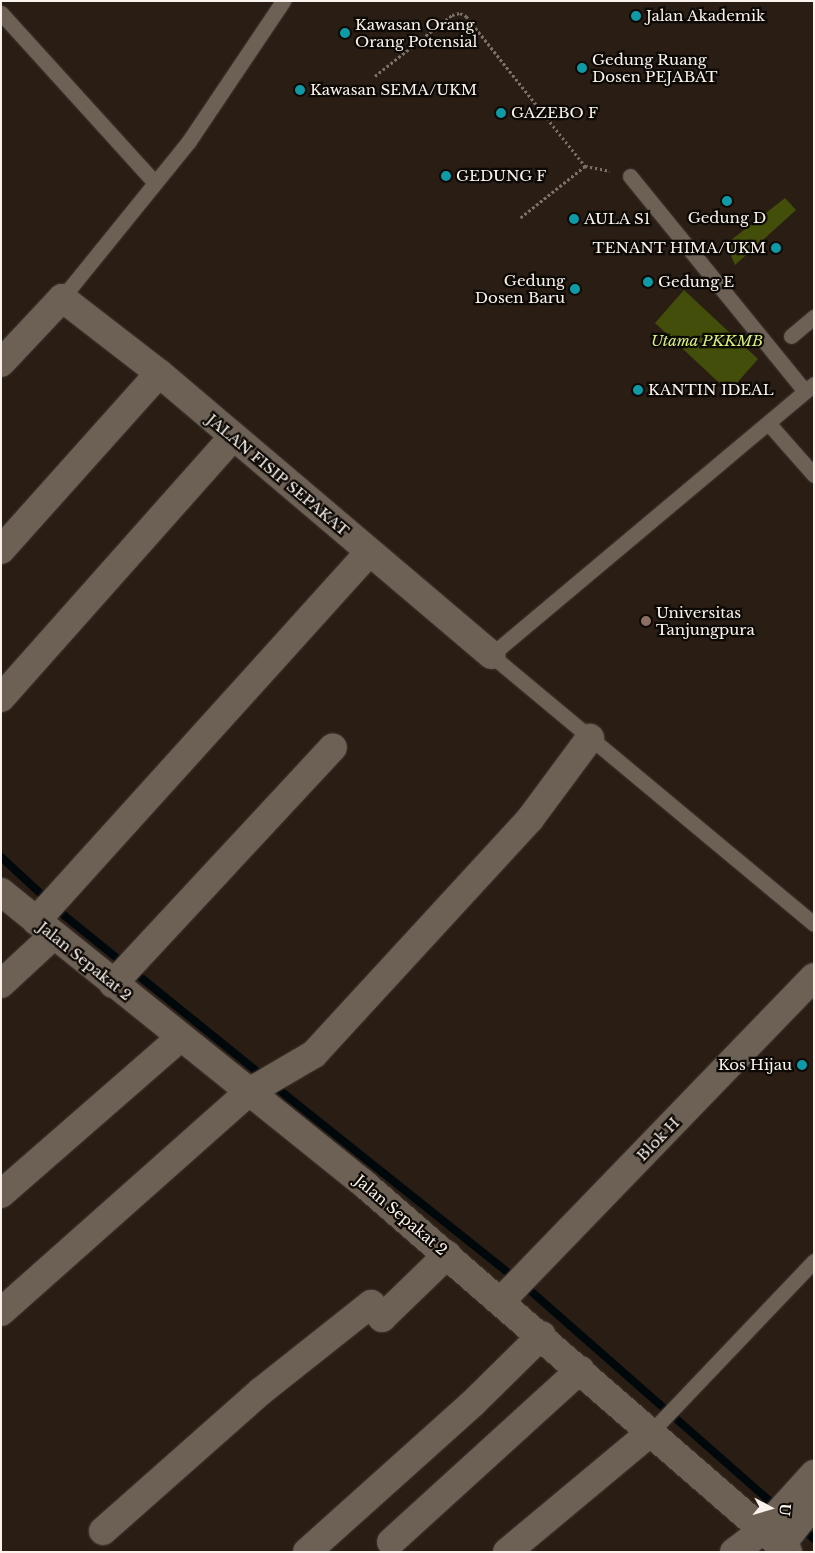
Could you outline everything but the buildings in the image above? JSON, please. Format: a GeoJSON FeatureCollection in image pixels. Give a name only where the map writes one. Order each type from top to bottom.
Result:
{"type":"FeatureCollection","features":[{"type":"Feature","properties":{"kind":"street"},"geometry":{"type":"LineString","coordinates":[[1,363],[62,298]]}},
{"type":"Feature","properties":{"kind":"street","name":"JALAN FISIP SEPAKAT"},"geometry":{"type":"LineString","coordinates":[[62,298],[159,373],[490,656]]}},
{"type":"Feature","properties":{"kind":"street"},"geometry":{"type":"LineString","coordinates":[[1,550],[159,373]]}},
{"type":"Feature","properties":{"kind":"street"},"geometry":{"type":"LineString","coordinates":[[1,698],[233,437]]}},
{"type":"Feature","properties":{"kind":"street"},"geometry":{"type":"LineString","coordinates":[[1,984],[45,922],[67,885],[368,552]]}},
{"type":"Feature","properties":{"kind":"street"},"geometry":{"type":"LineString","coordinates":[[1,1312],[259,1085],[314,1054],[530,818],[590,738]]}},
{"type":"Feature","properties":{"kind":"street"},"geometry":{"type":"LineString","coordinates":[[117,980],[333,747]]}},
{"type":"Feature","properties":{"kind":"street","name":"Jalan Sepakat 2"},"geometry":{"type":"LineString","coordinates":[[1,892],[45,922],[117,980],[180,1038],[259,1085],[363,1182],[447,1255],[505,1297],[542,1336],[653,1430],[789,1523]]}},
{"type":"Feature","properties":{"kind":"street","name":"Blok H"},"geometry":{"type":"LineString","coordinates":[[505,1297],[814,977]]}},
{"type":"Feature","properties":{"kind":"street"},"geometry":{"type":"LineString","coordinates":[[1,1194],[180,1038]]}},
{"type":"Feature","properties":{"kind":"street"},"geometry":{"type":"LineString","coordinates":[[102,1531],[275,1380],[371,1304],[382,1318],[447,1255]]}},
{"type":"Feature","properties":{"kind":"street"},"geometry":{"type":"LineString","coordinates":[[307,1552],[472,1404],[542,1336]]}},
{"type":"Feature","properties":{"kind":"street"},"geometry":{"type":"LineString","coordinates":[[391,1542],[580,1370]]}},
{"type":"Feature","properties":{"kind":"street"},"geometry":{"type":"LineString","coordinates":[[507,1552],[653,1430]]}},
{"type":"Feature","properties":{"kind":"street"},"geometry":{"type":"LineString","coordinates":[[734,1552],[789,1523],[814,1474]]}},
{"type":"Feature","properties":{"kind":"lane"},"geometry":{"type":"LineString","coordinates":[[62,298],[189,141],[283,1]]}},
{"type":"Feature","properties":{"kind":"lane"},"geometry":{"type":"LineString","coordinates":[[1,13],[154,183]]}},
{"type":"Feature","properties":{"kind":"lane"},"geometry":{"type":"LineString","coordinates":[[630,176],[810,388],[490,656],[814,924]]}},
{"type":"Feature","properties":{"kind":"lane"},"geometry":{"type":"LineString","coordinates":[[791,336],[814,316]]}},
{"type":"Feature","properties":{"kind":"lane"},"geometry":{"type":"LineString","coordinates":[[769,424],[814,475]]}},
{"type":"Feature","properties":{"kind":"lane"},"geometry":{"type":"LineString","coordinates":[[653,1430],[814,1261]]}},
{"type":"Feature","properties":{"kind":"path"},"geometry":{"type":"LineString","coordinates":[[375,76],[452,15],[460,13],[466,16],[585,166],[520,218]]}},
{"type":"Feature","properties":{"kind":"green space"},"geometry":{"type":"Polygon","coordinates":[[[785,198],[796,210],[735,265],[726,244],[785,198]]]}},
{"type":"Feature","properties":{"kind":"green space","name":"Utama PKKMB"},"geometry":{"type":"Polygon","coordinates":[[[684,290],[758,359],[729,392],[655,323],[684,290]]]}},
{"type":"Feature","properties":{"kind":"waterway"},"geometry":{"type":"LineString","coordinates":[[1,857],[65,916],[264,1077]]}},
{"type":"Feature","properties":{"kind":"waterway"},"geometry":{"type":"LineString","coordinates":[[273,1085],[525,1286],[777,1507]]}},
{"type":"Feature","properties":{"kind":"waterway"},"geometry":{"type":"LineString","coordinates":[[801,1528],[814,1539]]}},
{"type":"Feature","properties":{"kind":"place","name":"Jalan Akademik"},"geometry":{"type":"Point","coordinates":[636,16]}},
{"type":"Feature","properties":{"kind":"place","name":"Kawasan Orang Orang Potensial"},"geometry":{"type":"Point","coordinates":[345,33]}},
{"type":"Feature","properties":{"kind":"place","name":"Gedung Ruang Dosen PEJABAT"},"geometry":{"type":"Point","coordinates":[582,68]}},
{"type":"Feature","properties":{"kind":"place","name":"Kawasan SEMA/UKM"},"geometry":{"type":"Point","coordinates":[300,90]}},
{"type":"Feature","properties":{"kind":"place","name":"GAZEBO F"},"geometry":{"type":"Point","coordinates":[501,113]}},
{"type":"Feature","properties":{"kind":"place","name":"GEDUNG F"},"geometry":{"type":"Point","coordinates":[446,176]}},
{"type":"Feature","properties":{"kind":"place","name":"Gedung D"},"geometry":{"type":"Point","coordinates":[727,201]}},
{"type":"Feature","properties":{"kind":"place","name":"AULA S1"},"geometry":{"type":"Point","coordinates":[574,219]}},
{"type":"Feature","properties":{"kind":"place","name":"TENANT HIMA/UKM"},"geometry":{"type":"Point","coordinates":[776,248]}},
{"type":"Feature","properties":{"kind":"place","name":"Gedung E"},"geometry":{"type":"Point","coordinates":[648,282]}},
{"type":"Feature","properties":{"kind":"place","name":"Gedung Dosen Baru"},"geometry":{"type":"Point","coordinates":[575,289]}},
{"type":"Feature","properties":{"kind":"place","name":"KANTIN IDEAL"},"geometry":{"type":"Point","coordinates":[638,390]}},
{"type":"Feature","properties":{"kind":"place","name":"Universitas Tanjungpura"},"geometry":{"type":"Point","coordinates":[646,621]}},
{"type":"Feature","properties":{"kind":"place","name":"Kos Hijau"},"geometry":{"type":"Point","coordinates":[802,1065]}}]}
